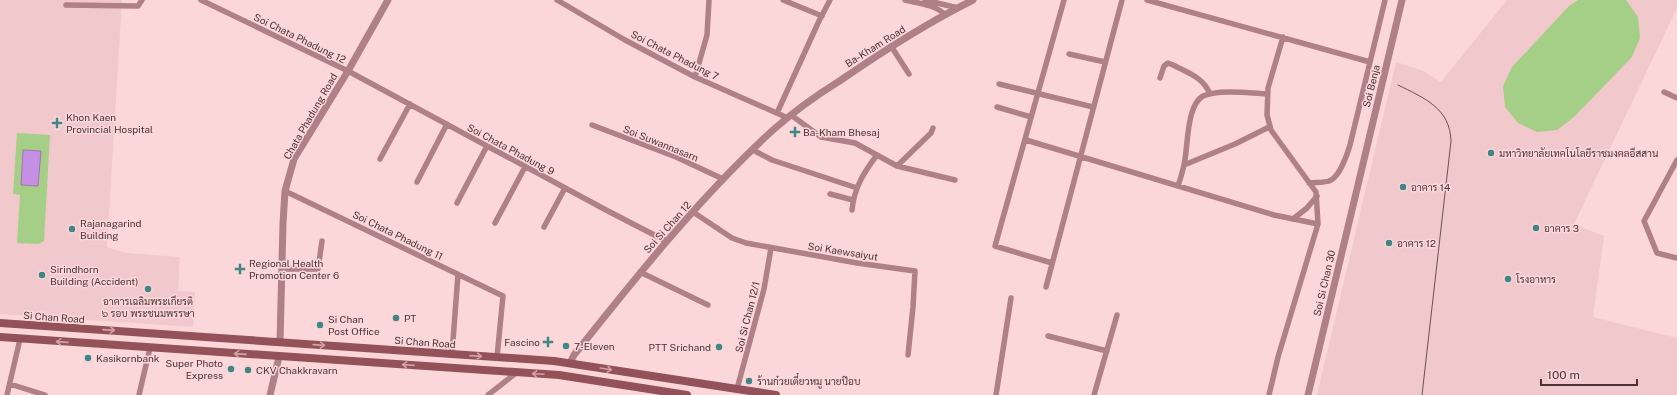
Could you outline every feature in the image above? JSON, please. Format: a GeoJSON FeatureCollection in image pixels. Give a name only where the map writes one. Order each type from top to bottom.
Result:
{"type":"FeatureCollection","features":[{"type":"Feature","properties":{"kind":"main road","name":"Si Chan Road"},"geometry":{"type":"LineString","coordinates":[[0,323],[554,361],[776,395]]}},
{"type":"Feature","properties":{"kind":"main road"},"geometry":{"type":"LineString","coordinates":[[199,351],[200,337]]}},
{"type":"Feature","properties":{"kind":"main road"},"geometry":{"type":"LineString","coordinates":[[0,338],[564,376],[687,395]]}},
{"type":"Feature","properties":{"kind":"main road","name":"Chata Phadung Road"},"geometry":{"type":"LineString","coordinates":[[279,356],[280,342]]}},
{"type":"Feature","properties":{"kind":"main road"},"geometry":{"type":"LineString","coordinates":[[564,376],[570,364]]}},
{"type":"Feature","properties":{"kind":"street"},"geometry":{"type":"LineString","coordinates":[[66,5],[138,6],[142,0]]}},
{"type":"Feature","properties":{"kind":"street","name":"Soi Chata Phadung 12"},"geometry":{"type":"LineString","coordinates":[[201,0],[210,2],[348,71]]}},
{"type":"Feature","properties":{"kind":"street","name":"Chata Phadung Road"},"geometry":{"type":"LineString","coordinates":[[280,342],[285,191],[294,159],[348,71],[388,0]]}},
{"type":"Feature","properties":{"kind":"street","name":"Soi Chata Phadung 7"},"geometry":{"type":"LineString","coordinates":[[558,0],[625,40],[695,77],[777,113],[790,117],[822,137],[855,143],[897,166],[955,180]]}},
{"type":"Feature","properties":{"kind":"street"},"geometry":{"type":"LineString","coordinates":[[695,77],[707,36],[709,0]]}},
{"type":"Feature","properties":{"kind":"street"},"geometry":{"type":"LineString","coordinates":[[783,0],[822,16]]}},
{"type":"Feature","properties":{"kind":"street"},"geometry":{"type":"LineString","coordinates":[[777,113],[830,0]]}},
{"type":"Feature","properties":{"kind":"street"},"geometry":{"type":"LineString","coordinates":[[905,0],[927,6],[942,12],[945,15]]}},
{"type":"Feature","properties":{"kind":"street"},"geometry":{"type":"LineString","coordinates":[[925,0],[958,8]]}},
{"type":"Feature","properties":{"kind":"street","name":"Ba-Kham Road"},"geometry":{"type":"LineString","coordinates":[[790,117],[817,96],[891,46],[973,0]]}},
{"type":"Feature","properties":{"kind":"street"},"geometry":{"type":"LineString","coordinates":[[1052,263],[995,246],[1026,140],[1064,0]]}},
{"type":"Feature","properties":{"kind":"street"},"geometry":{"type":"LineString","coordinates":[[1046,287],[1122,0]]}},
{"type":"Feature","properties":{"kind":"street"},"geometry":{"type":"LineString","coordinates":[[1146,0],[1370,62]]}},
{"type":"Feature","properties":{"kind":"street"},"geometry":{"type":"LineString","coordinates":[[1309,183],[1329,181],[1334,178],[1345,161],[1385,0]]}},
{"type":"Feature","properties":{"kind":"street","name":"Soi Benja"},"geometry":{"type":"LineString","coordinates":[[1359,176],[1402,0]]}},
{"type":"Feature","properties":{"kind":"street"},"geometry":{"type":"LineString","coordinates":[[1269,395],[1278,357],[1318,224],[1316,192],[1269,127],[1267,115],[1267,94],[1283,37]]}},
{"type":"Feature","properties":{"kind":"street"},"geometry":{"type":"LineString","coordinates":[[891,46],[909,74]]}},
{"type":"Feature","properties":{"kind":"street"},"geometry":{"type":"LineString","coordinates":[[1069,54],[1105,62]]}},
{"type":"Feature","properties":{"kind":"street"},"geometry":{"type":"LineString","coordinates":[[1160,78],[1164,66],[1168,63],[1201,79],[1207,86],[1210,94]]}},
{"type":"Feature","properties":{"kind":"street","name":"Soi Chata Phadung 9"},"geometry":{"type":"LineString","coordinates":[[348,71],[525,167],[666,241]]}},
{"type":"Feature","properties":{"kind":"street"},"geometry":{"type":"LineString","coordinates":[[999,84],[1093,107]]}},
{"type":"Feature","properties":{"kind":"street"},"geometry":{"type":"LineString","coordinates":[[1178,186],[1184,165],[1193,111],[1199,99],[1210,94],[1233,92],[1267,94]]}},
{"type":"Feature","properties":{"kind":"street"},"geometry":{"type":"LineString","coordinates":[[1664,92],[1677,98]]}},
{"type":"Feature","properties":{"kind":"street"},"geometry":{"type":"LineString","coordinates":[[380,159],[410,104]]}},
{"type":"Feature","properties":{"kind":"street"},"geometry":{"type":"LineString","coordinates":[[997,107],[1031,117]]}},
{"type":"Feature","properties":{"kind":"street","name":"Soi Si Chan 12"},"geometry":{"type":"LineString","coordinates":[[570,364],[574,355],[666,241],[722,179],[790,117]]}},
{"type":"Feature","properties":{"kind":"street"},"geometry":{"type":"LineString","coordinates":[[417,182],[447,124]]}},
{"type":"Feature","properties":{"kind":"street","name":"Soi Suwannasarn"},"geometry":{"type":"LineString","coordinates":[[592,125],[676,157],[722,179]]}},
{"type":"Feature","properties":{"kind":"street"},"geometry":{"type":"LineString","coordinates":[[1184,165],[1235,144],[1269,127]]}},
{"type":"Feature","properties":{"kind":"street"},"geometry":{"type":"LineString","coordinates":[[897,166],[931,133],[933,128]]}},
{"type":"Feature","properties":{"kind":"street"},"geometry":{"type":"LineString","coordinates":[[1026,140],[1274,215],[1318,224]]}},
{"type":"Feature","properties":{"kind":"street"},"geometry":{"type":"LineString","coordinates":[[457,202],[487,146]]}},
{"type":"Feature","properties":{"kind":"street"},"geometry":{"type":"LineString","coordinates":[[753,150],[772,160],[857,188]]}},
{"type":"Feature","properties":{"kind":"street"},"geometry":{"type":"LineString","coordinates":[[852,210],[853,200],[862,176],[876,155]]}},
{"type":"Feature","properties":{"kind":"street"},"geometry":{"type":"LineString","coordinates":[[1677,160],[1644,221],[1657,252],[1677,258]]}},
{"type":"Feature","properties":{"kind":"street"},"geometry":{"type":"LineString","coordinates":[[496,223],[525,167]]}},
{"type":"Feature","properties":{"kind":"street","name":"Soi Si Chan 30"},"geometry":{"type":"LineString","coordinates":[[1308,395],[1359,176]]}},
{"type":"Feature","properties":{"kind":"street"},"geometry":{"type":"LineString","coordinates":[[544,227],[565,188]]}},
{"type":"Feature","properties":{"kind":"street","name":"Soi Chata Phadung 11"},"geometry":{"type":"LineString","coordinates":[[285,191],[503,296],[497,357]]}},
{"type":"Feature","properties":{"kind":"street"},"geometry":{"type":"LineString","coordinates":[[830,194],[853,200]]}},
{"type":"Feature","properties":{"kind":"street"},"geometry":{"type":"LineString","coordinates":[[1293,219],[1307,208],[1317,196]]}},
{"type":"Feature","properties":{"kind":"street","name":"Soi Kaewsaiyut"},"geometry":{"type":"LineString","coordinates":[[693,212],[732,238],[746,243],[857,263],[915,271],[908,355]]}},
{"type":"Feature","properties":{"kind":"street"},"geometry":{"type":"LineString","coordinates":[[282,269],[318,269],[322,241]]}},
{"type":"Feature","properties":{"kind":"street","name":"Soi Si Chan 12/1"},"geometry":{"type":"LineString","coordinates":[[737,389],[764,289],[771,248]]}},
{"type":"Feature","properties":{"kind":"street"},"geometry":{"type":"LineString","coordinates":[[640,272],[708,305]]}},
{"type":"Feature","properties":{"kind":"street"},"geometry":{"type":"LineString","coordinates":[[452,354],[458,274]]}},
{"type":"Feature","properties":{"kind":"street"},"geometry":{"type":"LineString","coordinates":[[996,395],[1011,298]]}},
{"type":"Feature","properties":{"kind":"street"},"geometry":{"type":"LineString","coordinates":[[1094,395],[1117,316]]}},
{"type":"Feature","properties":{"kind":"street"},"geometry":{"type":"LineString","coordinates":[[1048,336],[1107,350]]}},
{"type":"Feature","properties":{"kind":"street"},"geometry":{"type":"LineString","coordinates":[[7,395],[20,339]]}},
{"type":"Feature","properties":{"kind":"street"},"geometry":{"type":"LineString","coordinates":[[139,395],[150,348]]}},
{"type":"Feature","properties":{"kind":"street","name":"Chata Phadung Road"},"geometry":{"type":"LineString","coordinates":[[270,395],[279,356]]}},
{"type":"Feature","properties":{"kind":"street"},"geometry":{"type":"LineString","coordinates":[[488,395],[516,373]]}},
{"type":"Feature","properties":{"kind":"street"},"geometry":{"type":"LineString","coordinates":[[10,384],[45,395]]}},
{"type":"Feature","properties":{"kind":"shaded area","name":"Khon Kaen Provincial Hospital"},"geometry":{"type":"Polygon","coordinates":[[[0,0],[122,0],[107,247],[126,253],[180,257],[178,291],[195,292],[193,327],[0,314],[0,0]]]}},
{"type":"Feature","properties":{"kind":"shaded area","name":"มหาวิทยาลัยเทคโนโลยีราชมงคลอีสสาน"},"geometry":{"type":"Polygon","coordinates":[[[1507,0],[1677,0],[1677,8],[1574,224],[1604,236],[1593,317],[1677,338],[1677,395],[1317,395],[1396,62],[1421,70],[1441,82],[1507,0]]]}},
{"type":"Feature","properties":{"kind":"shaded area"},"geometry":{"type":"Polygon","coordinates":[[[23,150],[41,151],[38,186],[21,185],[23,150]]]}},
{"type":"Feature","properties":{"kind":"green space"},"geometry":{"type":"Polygon","coordinates":[[[1578,0],[1626,0],[1638,17],[1640,38],[1632,57],[1574,117],[1557,130],[1537,132],[1518,123],[1505,107],[1503,86],[1512,67],[1569,6],[1578,0]]]}},
{"type":"Feature","properties":{"kind":"green space"},"geometry":{"type":"Polygon","coordinates":[[[17,133],[50,135],[44,241],[38,244],[17,243],[20,195],[13,194],[17,133]]]}},
{"type":"Feature","properties":{"kind":"tram line"},"geometry":{"type":"LineString","coordinates":[[1398,85],[1426,100],[1441,112],[1450,130],[1451,141],[1422,395]]}},
{"type":"Feature","properties":{"kind":"place","name":"Khon Kaen Provincial Hospital"},"geometry":{"type":"Point","coordinates":[57,123]}},
{"type":"Feature","properties":{"kind":"place","name":"Ba-Kham Bhesaj"},"geometry":{"type":"Point","coordinates":[795,132]}},
{"type":"Feature","properties":{"kind":"place","name":"มหาวิทยาลัยเทคโนโลยีราชมงคลอีสสาน"},"geometry":{"type":"Point","coordinates":[1491,153]}},
{"type":"Feature","properties":{"kind":"place","name":"อาคาร 14"},"geometry":{"type":"Point","coordinates":[1403,187]}},
{"type":"Feature","properties":{"kind":"place","name":"อาคาร 3"},"geometry":{"type":"Point","coordinates":[1536,228]}},
{"type":"Feature","properties":{"kind":"place","name":"Rajanagarind Building"},"geometry":{"type":"Point","coordinates":[72,229]}},
{"type":"Feature","properties":{"kind":"place","name":"อาคาร 12"},"geometry":{"type":"Point","coordinates":[1389,243]}},
{"type":"Feature","properties":{"kind":"place","name":"Regional Health Promotion Center 6"},"geometry":{"type":"Point","coordinates":[240,269]}},
{"type":"Feature","properties":{"kind":"place","name":"Sirindhorn Building (Accident)"},"geometry":{"type":"Point","coordinates":[42,275]}},
{"type":"Feature","properties":{"kind":"place","name":"โรงอาหาร"},"geometry":{"type":"Point","coordinates":[1508,279]}},
{"type":"Feature","properties":{"kind":"place","name":"อาคารเฉลิมพระเกียรติ ๖ รอบ พระชนมพรรษา"},"geometry":{"type":"Point","coordinates":[148,289]}},
{"type":"Feature","properties":{"kind":"place","name":"PT"},"geometry":{"type":"Point","coordinates":[396,318]}},
{"type":"Feature","properties":{"kind":"place","name":"Si Chan Post Office"},"geometry":{"type":"Point","coordinates":[320,325]}},
{"type":"Feature","properties":{"kind":"place","name":"Fascino"},"geometry":{"type":"Point","coordinates":[548,342]}},
{"type":"Feature","properties":{"kind":"place","name":"7-Eleven"},"geometry":{"type":"Point","coordinates":[566,346]}},
{"type":"Feature","properties":{"kind":"place","name":"PTT Srichand"},"geometry":{"type":"Point","coordinates":[719,347]}},
{"type":"Feature","properties":{"kind":"place","name":"Kasikornbank"},"geometry":{"type":"Point","coordinates":[88,358]}},
{"type":"Feature","properties":{"kind":"place","name":"Super Photo Express"},"geometry":{"type":"Point","coordinates":[231,369]}},
{"type":"Feature","properties":{"kind":"place","name":"CKV Chakkravarn"},"geometry":{"type":"Point","coordinates":[248,370]}},
{"type":"Feature","properties":{"kind":"place","name":"ร้านก๋วยเตี๋ยวหมู นายป๊อบ"},"geometry":{"type":"Point","coordinates":[749,381]}}]}
